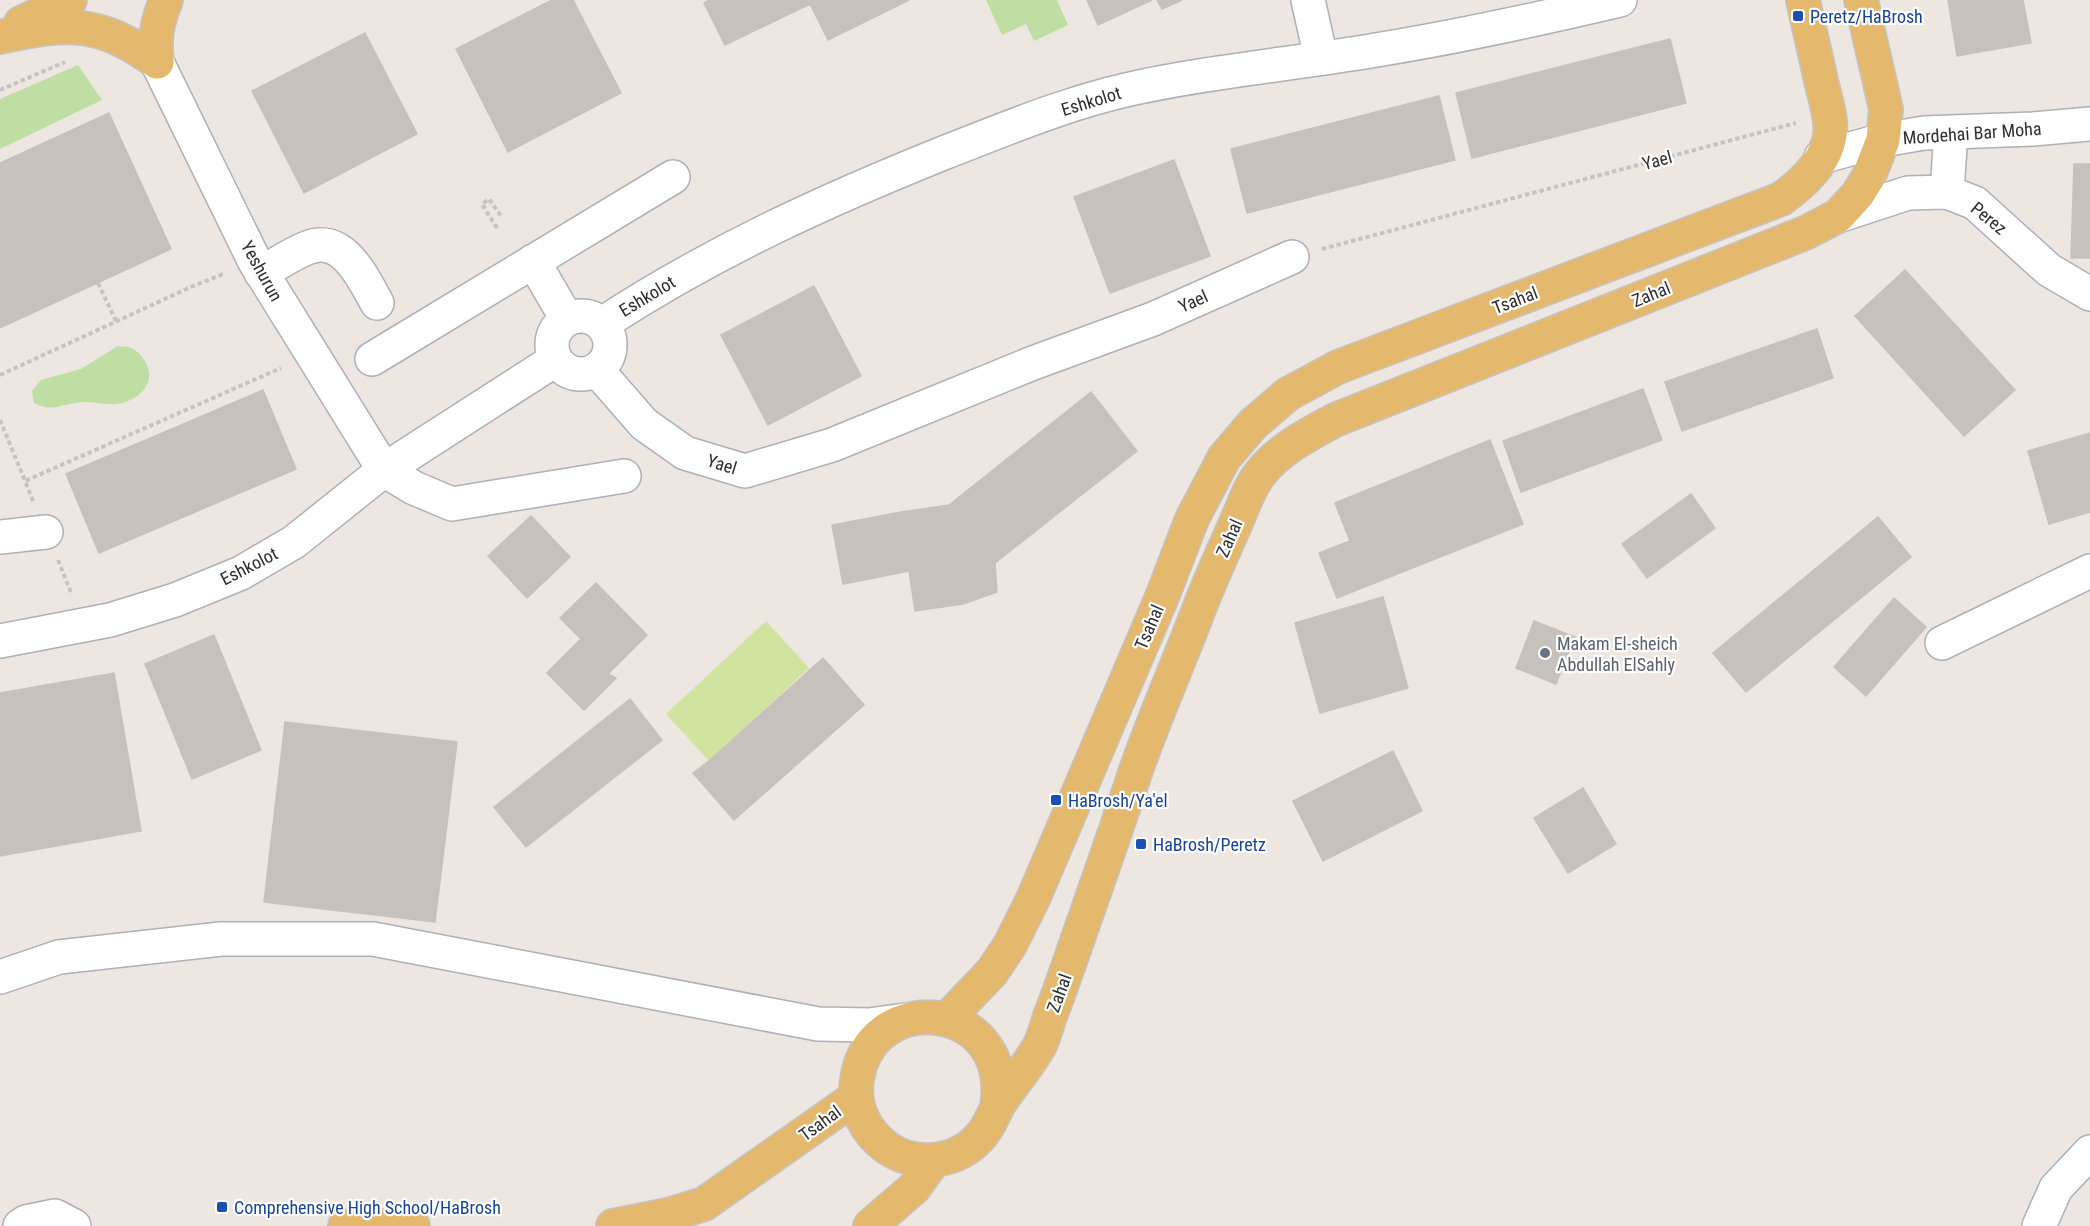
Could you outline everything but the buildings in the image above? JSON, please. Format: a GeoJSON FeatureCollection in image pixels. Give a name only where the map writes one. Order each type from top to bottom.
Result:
{"type":"FeatureCollection","features":[{"type":"Feature","properties":{"kind":"main road"},"geometry":{"type":"LineString","coordinates":[[0,34],[70,0]]}},
{"type":"Feature","properties":{"kind":"main road"},"geometry":{"type":"LineString","coordinates":[[158,62],[154,41],[166,0]]}},
{"type":"Feature","properties":{"kind":"main road"},"geometry":{"type":"LineString","coordinates":[[1803,0],[1829,114],[1830,135],[1821,158]]}},
{"type":"Feature","properties":{"kind":"main road"},"geometry":{"type":"LineString","coordinates":[[1861,0],[1886,109],[1883,140]]}},
{"type":"Feature","properties":{"kind":"main road"},"geometry":{"type":"LineString","coordinates":[[0,34],[67,26],[91,28],[128,42],[158,62]]}},
{"type":"Feature","properties":{"kind":"main road","name":"Zahal"},"geometry":{"type":"LineString","coordinates":[[934,1160],[955,1155],[974,1144],[988,1127],[997,1107],[1040,1044],[1141,758],[1210,580],[1259,474],[1309,434],[1335,420],[1805,233],[1838,216],[1858,194],[1869,176],[1883,140]]}},
{"type":"Feature","properties":{"kind":"main road","name":"Tsahal"},"geometry":{"type":"LineString","coordinates":[[613,1226],[668,1215],[704,1204],[856,1097],[856,1080],[860,1064],[878,1037],[890,1027],[905,1020],[926,1017],[947,1019],[992,972],[1033,899],[1098,750],[1192,519],[1224,458],[1253,424],[1288,394],[1338,367],[1781,199],[1808,178],[1821,158]]}},
{"type":"Feature","properties":{"kind":"main road"},"geometry":{"type":"LineString","coordinates":[[947,1019],[975,1034],[990,1053],[998,1076],[997,1107]]}},
{"type":"Feature","properties":{"kind":"main road"},"geometry":{"type":"LineString","coordinates":[[856,1097],[863,1120],[887,1148],[909,1158],[934,1160]]}},
{"type":"Feature","properties":{"kind":"main road"},"geometry":{"type":"LineString","coordinates":[[870,1226],[914,1188],[934,1160]]}},
{"type":"Feature","properties":{"kind":"main road"},"geometry":{"type":"LineString","coordinates":[[345,1226],[412,1226]]}},
{"type":"Feature","properties":{"kind":"street"},"geometry":{"type":"LineString","coordinates":[[1308,0],[1321,58]]}},
{"type":"Feature","properties":{"kind":"street","name":"Eshkolot"},"geometry":{"type":"LineString","coordinates":[[602,324],[657,288],[815,206],[977,140],[1056,111],[1129,90],[1257,66],[1376,50],[1545,18],[1620,0]]}},
{"type":"Feature","properties":{"kind":"street","name":"Yeshurun"},"geometry":{"type":"LineString","coordinates":[[158,62],[258,267],[384,470]]}},
{"type":"Feature","properties":{"kind":"street","name":"Mordehai Bar Moha"},"geometry":{"type":"LineString","coordinates":[[1821,158],[1883,140],[1924,133],[2033,129],[2090,124]]}},
{"type":"Feature","properties":{"kind":"street"},"geometry":{"type":"LineString","coordinates":[[1947,192],[1951,132]]}},
{"type":"Feature","properties":{"kind":"street"},"geometry":{"type":"LineString","coordinates":[[372,359],[673,177]]}},
{"type":"Feature","properties":{"kind":"street","name":"Perez"},"geometry":{"type":"LineString","coordinates":[[1838,216],[1908,194],[1947,192],[1975,203],[2049,270],[2090,294]]}},
{"type":"Feature","properties":{"kind":"street"},"geometry":{"type":"LineString","coordinates":[[258,267],[309,247],[327,244],[345,254],[359,271],[377,303]]}},
{"type":"Feature","properties":{"kind":"street","name":"Yael"},"geometry":{"type":"LineString","coordinates":[[597,370],[644,424],[685,453],[745,471],[832,445],[1033,363],[1153,319],[1292,257]]}},
{"type":"Feature","properties":{"kind":"street"},"geometry":{"type":"LineString","coordinates":[[533,261],[567,319]]}},
{"type":"Feature","properties":{"kind":"street"},"geometry":{"type":"LineString","coordinates":[[576,316],[587,316],[602,324],[609,335],[609,355],[597,370],[588,374],[578,374],[562,367],[555,360],[552,351],[554,332],[560,324],[576,316]]}},
{"type":"Feature","properties":{"kind":"street","name":"Eshkolot"},"geometry":{"type":"LineString","coordinates":[[0,641],[110,620],[175,600],[241,573],[294,542],[384,470],[555,360]]}},
{"type":"Feature","properties":{"kind":"street"},"geometry":{"type":"LineString","coordinates":[[384,470],[414,488],[452,504],[624,476]]}},
{"type":"Feature","properties":{"kind":"street"},"geometry":{"type":"LineString","coordinates":[[0,537],[46,532]]}},
{"type":"Feature","properties":{"kind":"street"},"geometry":{"type":"LineString","coordinates":[[1942,643],[2090,571]]}},
{"type":"Feature","properties":{"kind":"street"},"geometry":{"type":"LineString","coordinates":[[0,977],[59,957],[221,939],[373,939],[818,1024],[869,1025],[905,1020]]}},
{"type":"Feature","properties":{"kind":"street"},"geometry":{"type":"LineString","coordinates":[[847,1023],[855,1030],[860,1042],[860,1064]]}},
{"type":"Feature","properties":{"kind":"street"},"geometry":{"type":"LineString","coordinates":[[2039,1226],[2056,1188],[2090,1152]]}},
{"type":"Feature","properties":{"kind":"street"},"geometry":{"type":"LineString","coordinates":[[20,1226],[26,1222],[55,1216],[74,1226]]}},
{"type":"Feature","properties":{"kind":"path"},"geometry":{"type":"LineString","coordinates":[[0,90],[73,59]]}},
{"type":"Feature","properties":{"kind":"path","name":"Yael"},"geometry":{"type":"LineString","coordinates":[[1292,257],[1829,114]]}},
{"type":"Feature","properties":{"kind":"path"},"geometry":{"type":"LineString","coordinates":[[497,228],[482,204],[489,199],[501,216]]}},
{"type":"Feature","properties":{"kind":"path"},"geometry":{"type":"LineString","coordinates":[[0,375],[191,287],[258,267]]}},
{"type":"Feature","properties":{"kind":"path"},"geometry":{"type":"LineString","coordinates":[[98,283],[116,321]]}},
{"type":"Feature","properties":{"kind":"path"},"geometry":{"type":"LineString","coordinates":[[25,481],[312,354]]}},
{"type":"Feature","properties":{"kind":"path"},"geometry":{"type":"LineString","coordinates":[[0,420],[84,625]]}},
{"type":"Feature","properties":{"kind":"green space"},"geometry":{"type":"Polygon","coordinates":[[[986,0],[1057,0],[1068,25],[1034,41],[1026,24],[1002,35],[986,0]]]}},
{"type":"Feature","properties":{"kind":"green space"},"geometry":{"type":"Polygon","coordinates":[[[78,65],[102,100],[0,149],[0,99],[78,65]]]}},
{"type":"Feature","properties":{"kind":"green space"},"geometry":{"type":"Polygon","coordinates":[[[118,346],[135,350],[148,369],[147,385],[135,398],[117,404],[83,402],[47,407],[34,403],[32,391],[41,380],[81,369],[118,346]]]}},
{"type":"Feature","properties":{"kind":"green space"},"geometry":{"type":"Polygon","coordinates":[[[766,621],[809,668],[709,761],[666,714],[766,621]]]}},
{"type":"Feature","properties":{"kind":"place","name":"Peretz/HaBrosh"},"geometry":{"type":"Point","coordinates":[1798,16]}},
{"type":"Feature","properties":{"kind":"place","name":"Makam El-sheich Abdullah ElSahly"},"geometry":{"type":"Point","coordinates":[1545,653]}},
{"type":"Feature","properties":{"kind":"place","name":"HaBrosh/Ya'el"},"geometry":{"type":"Point","coordinates":[1056,800]}},
{"type":"Feature","properties":{"kind":"place","name":"HaBrosh/Peretz"},"geometry":{"type":"Point","coordinates":[1141,844]}},
{"type":"Feature","properties":{"kind":"place","name":"Comprehensive High School/HaBrosh"},"geometry":{"type":"Point","coordinates":[222,1207]}}]}
